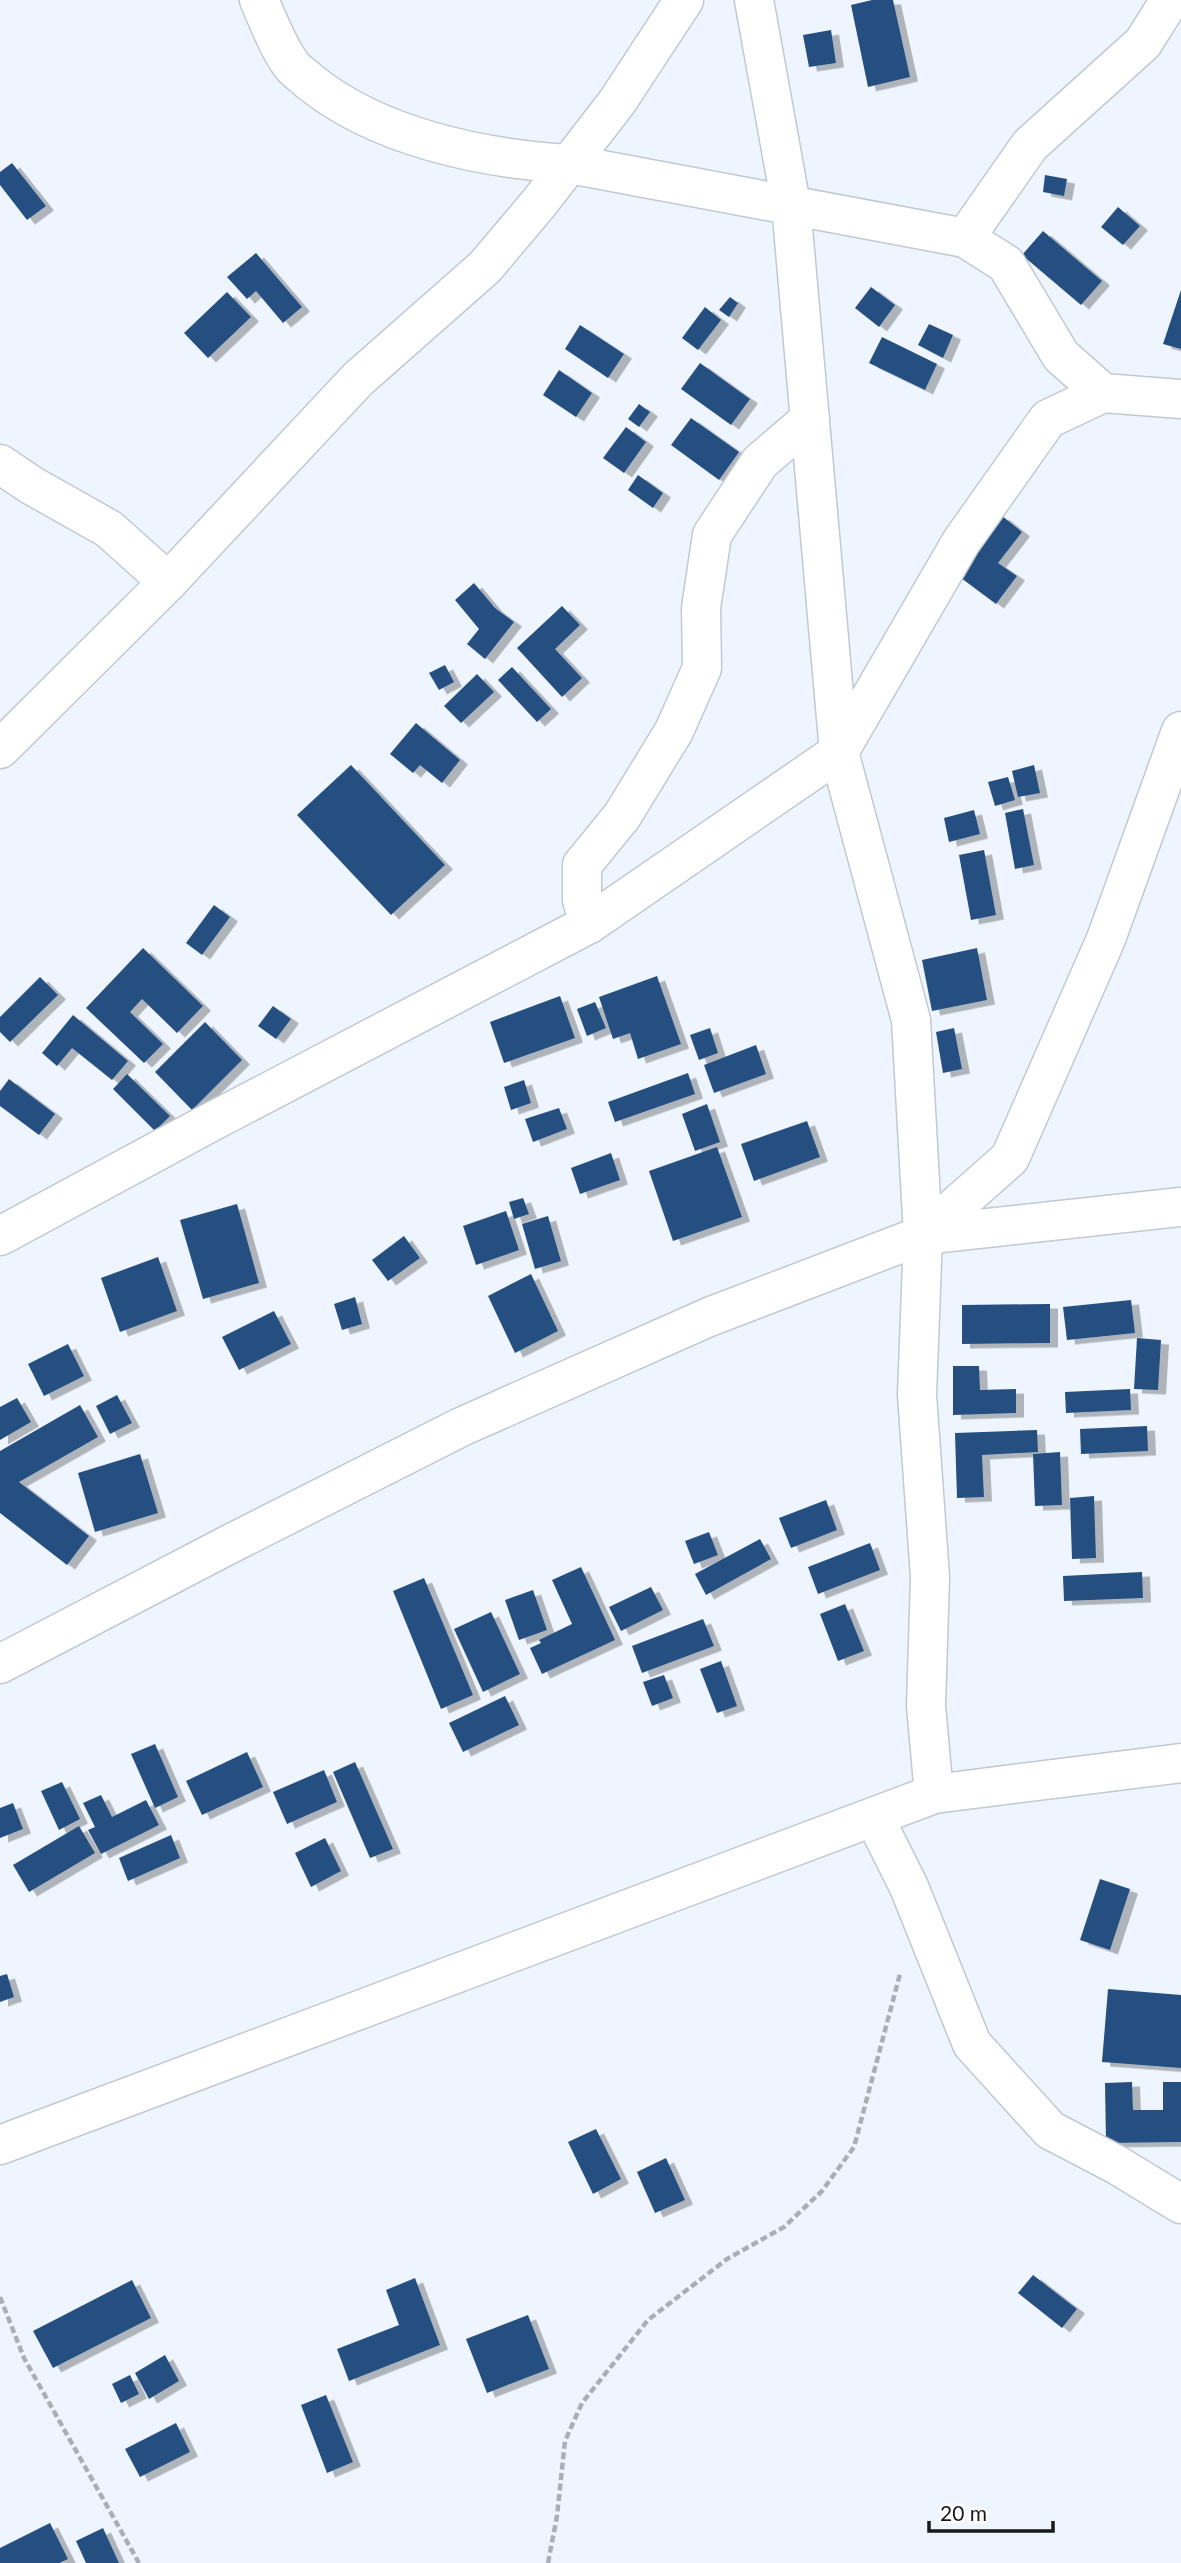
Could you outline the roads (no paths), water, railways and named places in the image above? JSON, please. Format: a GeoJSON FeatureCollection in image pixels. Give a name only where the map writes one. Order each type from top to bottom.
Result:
{"type":"FeatureCollection","features":[{"type":"Feature","properties":{"kind":"street"},"geometry":{"type":"LineString","coordinates":[[259,0],[292,67],[331,99],[379,122],[438,144],[529,162],[570,164],[965,238],[1006,264],[1061,356],[1103,393]]}},
{"type":"Feature","properties":{"kind":"street"},"geometry":{"type":"LineString","coordinates":[[0,749],[168,582],[358,379],[485,267],[617,102],[684,0]]}},
{"type":"Feature","properties":{"kind":"street"},"geometry":{"type":"LineString","coordinates":[[754,0],[791,205],[839,752],[911,1020],[923,1235],[917,1395],[930,1577],[926,1706],[934,1794]]}},
{"type":"Feature","properties":{"kind":"street"},"geometry":{"type":"LineString","coordinates":[[965,238],[1030,145],[1143,43],[1170,0]]}},
{"type":"Feature","properties":{"kind":"street"},"geometry":{"type":"LineString","coordinates":[[0,1236],[225,1114],[589,924],[839,752],[961,542],[1048,419],[1103,393],[1181,399]]}},
{"type":"Feature","properties":{"kind":"street"},"geometry":{"type":"LineString","coordinates":[[589,924],[582,900],[582,865],[621,816],[668,741],[702,668],[701,608],[712,535],[760,462],[810,419]]}},
{"type":"Feature","properties":{"kind":"street"},"geometry":{"type":"LineString","coordinates":[[0,464],[31,485],[109,529],[168,582]]}},
{"type":"Feature","properties":{"kind":"street"},"geometry":{"type":"LineString","coordinates":[[923,1235],[1010,1158],[1105,939],[1181,731]]}},
{"type":"Feature","properties":{"kind":"street"},"geometry":{"type":"LineString","coordinates":[[0,1664],[240,1538],[461,1427],[709,1317],[923,1235],[1181,1207]]}},
{"type":"Feature","properties":{"kind":"street"},"geometry":{"type":"LineString","coordinates":[[0,2145],[934,1794],[1181,1763]]}},
{"type":"Feature","properties":{"kind":"street"},"geometry":{"type":"LineString","coordinates":[[874,1816],[909,1887],[972,2044],[1049,2130],[1117,2165],[1181,2204]]}}]}
